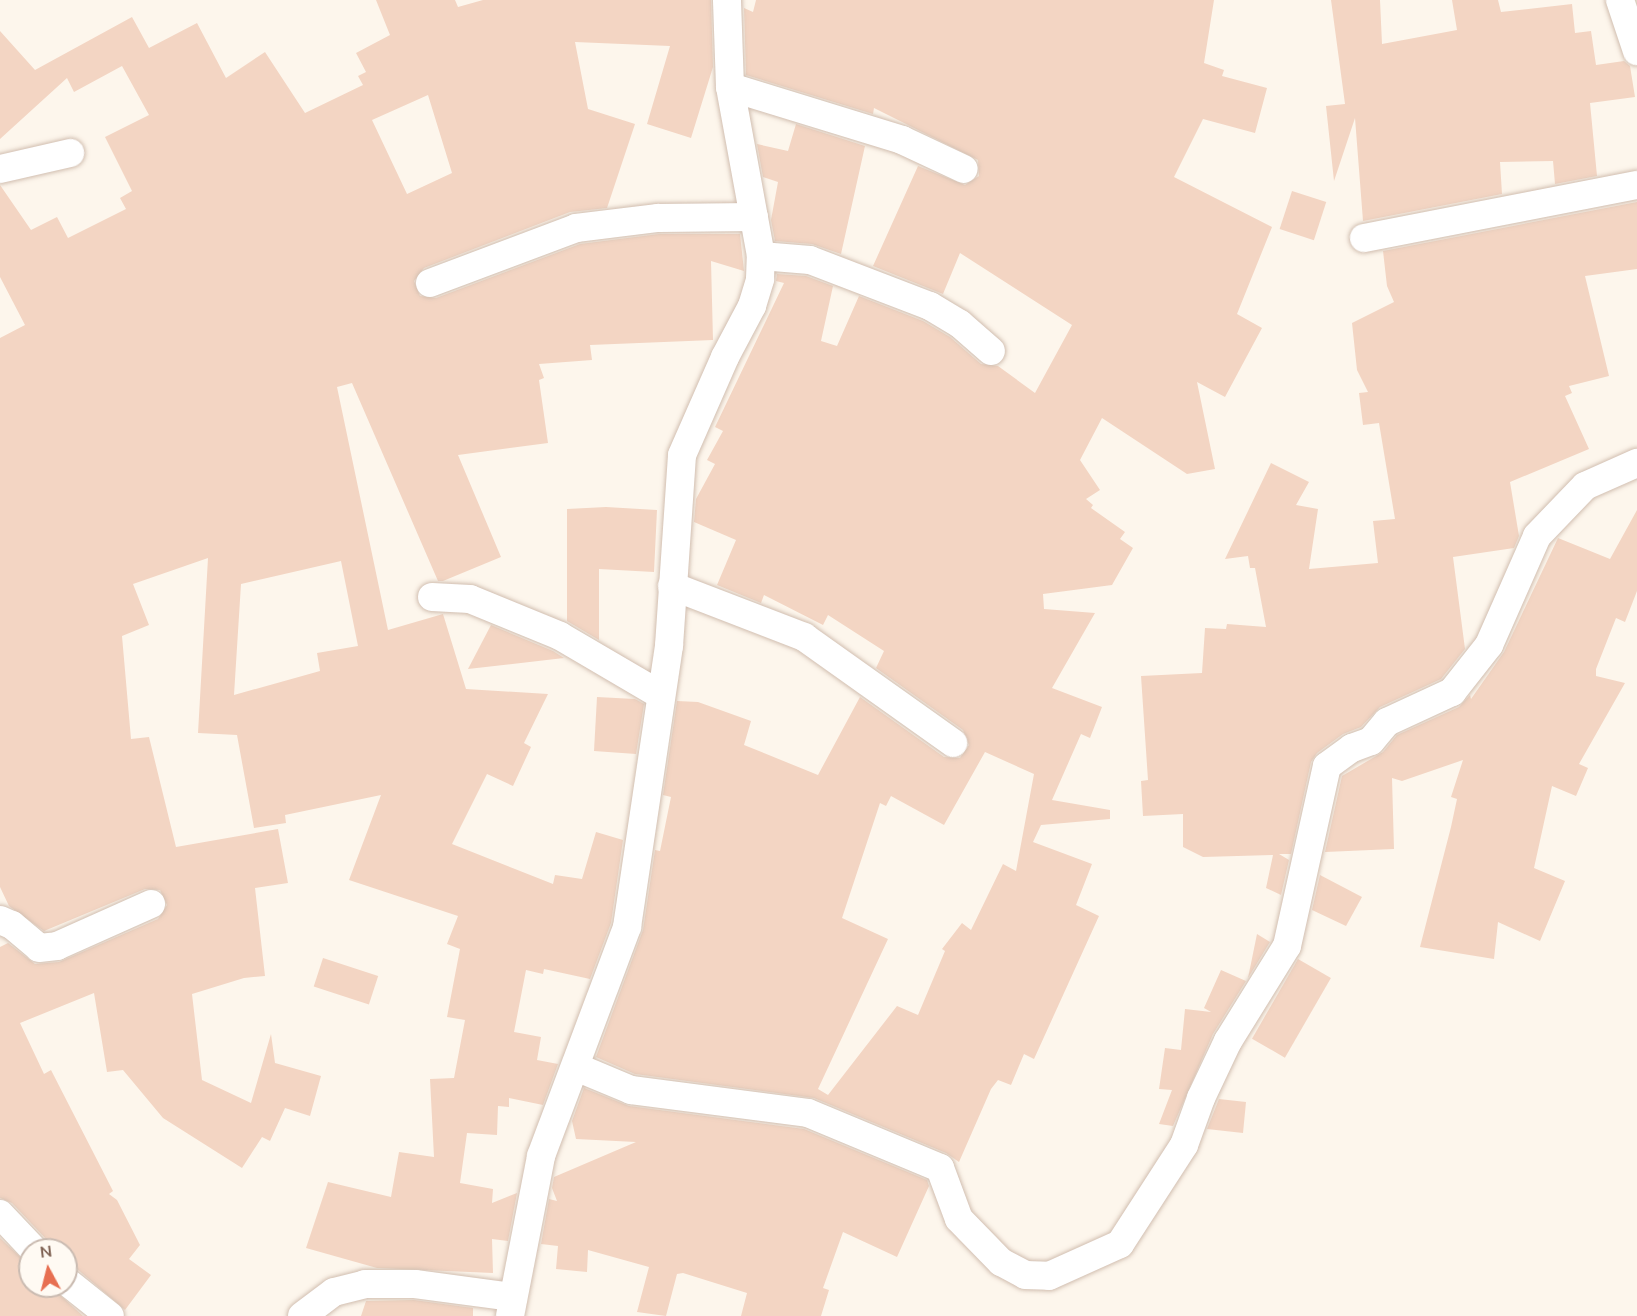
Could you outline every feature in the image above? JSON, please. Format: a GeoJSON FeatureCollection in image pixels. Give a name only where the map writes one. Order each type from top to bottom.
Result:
{"type":"FeatureCollection","features":[{"type":"Feature","properties":{"kind":"street"},"geometry":{"type":"LineString","coordinates":[[302,1316],[334,1292],[365,1284],[415,1284],[511,1306],[541,1156],[627,927],[659,694],[669,646],[682,454],[720,366],[752,306],[761,256],[730,87],[727,0]]}},
{"type":"Feature","properties":{"kind":"street"},"geometry":{"type":"LineString","coordinates":[[1620,0],[1637,51]]}},
{"type":"Feature","properties":{"kind":"street"},"geometry":{"type":"LineString","coordinates":[[730,87],[902,140],[964,169]]}},
{"type":"Feature","properties":{"kind":"street"},"geometry":{"type":"LineString","coordinates":[[0,169],[69,153]]}},
{"type":"Feature","properties":{"kind":"street"},"geometry":{"type":"LineString","coordinates":[[1364,238],[1637,186]]}},
{"type":"Feature","properties":{"kind":"street"},"geometry":{"type":"LineString","coordinates":[[430,283],[576,228],[658,218],[754,217]]}},
{"type":"Feature","properties":{"kind":"street"},"geometry":{"type":"LineString","coordinates":[[761,256],[810,260],[930,306],[960,324],[991,351]]}},
{"type":"Feature","properties":{"kind":"street"},"geometry":{"type":"LineString","coordinates":[[576,1067],[631,1090],[808,1113],[940,1168],[959,1219],[1001,1262],[1025,1275],[1049,1276],[1120,1244],[1184,1145],[1201,1098],[1228,1041],[1287,946],[1327,766],[1352,748],[1371,741],[1387,722],[1452,692],[1489,645],[1537,536],[1586,486],[1637,463]]}},
{"type":"Feature","properties":{"kind":"street"},"geometry":{"type":"LineString","coordinates":[[672,586],[804,637],[952,743]]}},
{"type":"Feature","properties":{"kind":"street"},"geometry":{"type":"LineString","coordinates":[[432,597],[470,599],[560,636],[659,694]]}},
{"type":"Feature","properties":{"kind":"street"},"geometry":{"type":"LineString","coordinates":[[0,920],[12,925],[39,948],[57,946],[151,904]]}},
{"type":"Feature","properties":{"kind":"street"},"geometry":{"type":"LineString","coordinates":[[0,1214],[23,1238]]}},
{"type":"Feature","properties":{"kind":"street"},"geometry":{"type":"LineString","coordinates":[[78,1291],[110,1316]]}},
{"type":"Feature","properties":{"kind":"building"},"geometry":{"type":"Polygon","coordinates":[[[376,0],[455,0],[458,7],[483,0],[711,0],[713,67],[691,138],[647,124],[670,46],[575,42],[588,109],[635,124],[607,208],[570,212],[424,268],[414,281],[420,296],[436,298],[580,244],[659,234],[740,234],[744,271],[711,261],[713,340],[590,345],[592,360],[539,364],[544,378],[539,380],[548,443],[458,455],[501,557],[443,581],[438,581],[352,383],[337,387],[388,630],[443,614],[466,689],[548,694],[524,743],[531,747],[513,786],[487,774],[452,844],[553,884],[555,875],[582,879],[596,832],[623,840],[611,923],[590,979],[544,969],[543,974],[526,970],[514,1032],[541,1037],[537,1060],[558,1064],[543,1105],[509,1098],[509,1107],[498,1106],[497,1135],[467,1133],[460,1183],[493,1189],[492,1203],[517,1193],[508,1241],[492,1239],[493,1273],[377,1268],[306,1248],[328,1182],[391,1197],[399,1152],[434,1157],[430,1079],[454,1078],[465,1020],[447,1017],[460,949],[447,944],[458,916],[349,880],[381,795],[285,815],[286,823],[254,828],[237,735],[198,733],[208,558],[133,584],[149,625],[122,636],[131,739],[149,737],[176,847],[278,829],[288,883],[255,888],[265,976],[244,978],[192,994],[202,1080],[251,1103],[271,1034],[275,1063],[321,1076],[310,1116],[285,1108],[270,1141],[262,1137],[242,1168],[163,1118],[123,1070],[107,1072],[94,993],[20,1023],[44,1074],[51,1070],[113,1191],[109,1194],[117,1200],[140,1245],[129,1259],[151,1275],[125,1310],[78,1270],[78,1238],[45,1238],[12,1203],[0,1198],[0,947],[8,943],[35,964],[59,962],[158,919],[167,905],[160,890],[145,889],[44,931],[9,906],[0,887],[0,338],[25,325],[0,277],[0,185],[31,230],[57,217],[68,238],[126,209],[120,198],[132,191],[105,137],[149,115],[122,66],[74,92],[67,78],[0,139],[0,31],[35,70],[132,17],[149,48],[197,23],[226,78],[265,52],[305,113],[363,85],[358,76],[366,72],[356,53],[390,35],[376,0]],[[428,95],[372,120],[407,194],[452,173],[428,95]],[[341,561],[241,584],[234,695],[320,671],[317,653],[358,646],[341,561]]]}},
{"type":"Feature","properties":{"kind":"building"},"geometry":{"type":"Polygon","coordinates":[[[756,0],[1214,0],[1204,63],[1224,70],[1222,76],[1267,88],[1255,133],[1203,119],[1174,177],[1272,227],[1237,314],[1262,328],[1225,397],[1197,382],[1215,469],[1187,474],[1102,418],[1080,460],[1100,490],[1086,499],[1093,505],[1091,508],[1125,532],[1120,539],[1133,548],[1112,585],[1043,594],[1044,609],[1095,613],[1052,688],[1102,707],[1090,738],[1081,734],[1052,800],[1110,810],[1110,819],[1041,825],[1033,842],[1092,864],[1076,905],[1099,916],[1034,1059],[1024,1054],[1011,1085],[998,1080],[991,1089],[959,1162],[946,1153],[814,1098],[635,1074],[596,1057],[643,930],[655,850],[660,851],[671,797],[663,795],[677,701],[698,702],[751,721],[744,745],[818,775],[860,697],[944,757],[960,758],[969,745],[963,730],[876,668],[884,651],[828,615],[823,625],[764,595],[761,603],[717,585],[736,540],[694,522],[696,499],[715,464],[707,460],[723,431],[715,427],[784,283],[776,281],[777,274],[806,276],[833,286],[821,341],[837,346],[859,296],[923,321],[950,337],[981,364],[998,366],[1035,393],[1072,325],[960,253],[943,294],[873,266],[918,166],[965,185],[979,176],[978,160],[874,108],[873,114],[746,75],[744,8],[753,12],[756,0]],[[985,752],[944,825],[891,796],[886,806],[880,803],[842,918],[888,939],[818,1089],[828,1095],[897,1006],[918,1015],[945,951],[942,949],[962,923],[971,930],[1003,864],[1016,871],[1034,774],[985,752]]]}},
{"type":"Feature","properties":{"kind":"building"},"geometry":{"type":"Polygon","coordinates":[[[1331,0],[1380,0],[1382,44],[1457,30],[1452,0],[1498,0],[1501,12],[1572,4],[1575,33],[1591,31],[1596,65],[1624,61],[1630,66],[1635,97],[1590,103],[1597,176],[1555,184],[1553,161],[1500,162],[1502,194],[1363,221],[1355,118],[1334,181],[1326,106],[1345,104],[1331,0]]]}},
{"type":"Feature","properties":{"kind":"building"},"geometry":{"type":"Polygon","coordinates":[[[796,124],[865,146],[841,254],[812,244],[775,241],[771,220],[778,182],[763,177],[757,144],[788,151],[796,124]]]}},
{"type":"Feature","properties":{"kind":"building"},"geometry":{"type":"Polygon","coordinates":[[[1292,191],[1326,202],[1314,240],[1280,229],[1292,191]]]}},
{"type":"Feature","properties":{"kind":"building"},"geometry":{"type":"Polygon","coordinates":[[[1637,202],[1637,269],[1585,276],[1609,376],[1569,386],[1572,393],[1565,396],[1589,449],[1510,482],[1519,536],[1514,548],[1453,557],[1465,649],[1441,679],[1380,707],[1361,727],[1343,734],[1317,753],[1311,762],[1291,854],[1279,854],[1289,860],[1281,895],[1266,888],[1273,855],[1203,857],[1183,847],[1183,814],[1143,816],[1141,781],[1148,780],[1141,676],[1202,673],[1205,628],[1226,629],[1227,624],[1266,627],[1255,568],[1250,568],[1248,556],[1225,559],[1271,463],[1309,482],[1296,505],[1318,509],[1309,569],[1378,563],[1373,521],[1395,519],[1379,423],[1363,425],[1359,393],[1368,392],[1357,370],[1352,323],[1394,302],[1387,286],[1383,251],[1637,202]]]}},
{"type":"Feature","properties":{"kind":"building"},"geometry":{"type":"Polygon","coordinates":[[[606,507],[657,510],[654,572],[599,569],[599,640],[567,621],[567,509],[606,507]]]}},
{"type":"Feature","properties":{"kind":"building"},"geometry":{"type":"Polygon","coordinates":[[[1637,510],[1637,591],[1625,622],[1616,618],[1596,669],[1596,676],[1625,683],[1579,764],[1588,768],[1576,796],[1552,786],[1534,868],[1565,881],[1540,941],[1498,922],[1494,959],[1420,947],[1457,799],[1451,797],[1463,760],[1402,781],[1392,778],[1394,849],[1325,852],[1342,776],[1383,752],[1397,735],[1459,707],[1470,695],[1471,699],[1504,652],[1558,538],[1610,559],[1637,510]]]}},
{"type":"Feature","properties":{"kind":"building"},"geometry":{"type":"Polygon","coordinates":[[[491,625],[553,651],[564,658],[468,669],[491,625]]]}},
{"type":"Feature","properties":{"kind":"building"},"geometry":{"type":"Polygon","coordinates":[[[597,697],[635,699],[644,704],[636,754],[594,751],[597,697]]]}},
{"type":"Feature","properties":{"kind":"building"},"geometry":{"type":"Polygon","coordinates":[[[1320,875],[1362,897],[1346,926],[1312,910],[1320,875]]]}},
{"type":"Feature","properties":{"kind":"building"},"geometry":{"type":"Polygon","coordinates":[[[1257,934],[1270,942],[1248,978],[1257,934]]]}},
{"type":"Feature","properties":{"kind":"building"},"geometry":{"type":"Polygon","coordinates":[[[323,958],[378,976],[369,1004],[314,987],[323,958]]]}},
{"type":"Feature","properties":{"kind":"building"},"geometry":{"type":"Polygon","coordinates":[[[1298,959],[1331,978],[1285,1058],[1252,1039],[1298,959]]]}},
{"type":"Feature","properties":{"kind":"building"},"geometry":{"type":"Polygon","coordinates":[[[1221,970],[1246,981],[1213,1034],[1173,1126],[1159,1124],[1172,1090],[1159,1089],[1165,1048],[1181,1050],[1185,1009],[1211,1012],[1204,1008],[1221,970]]]}},
{"type":"Feature","properties":{"kind":"building"},"geometry":{"type":"Polygon","coordinates":[[[584,1088],[629,1106],[804,1129],[927,1180],[929,1186],[897,1257],[843,1232],[823,1288],[829,1290],[821,1316],[741,1316],[747,1293],[683,1273],[677,1274],[666,1316],[637,1312],[649,1267],[588,1250],[587,1272],[556,1269],[558,1246],[541,1244],[549,1199],[557,1201],[552,1188],[554,1177],[636,1142],[576,1139],[572,1121],[584,1088]]]}},
{"type":"Feature","properties":{"kind":"building"},"geometry":{"type":"Polygon","coordinates":[[[1219,1099],[1246,1102],[1243,1133],[1207,1129],[1219,1099]]]}},
{"type":"Feature","properties":{"kind":"building"},"geometry":{"type":"Polygon","coordinates":[[[0,1238],[18,1255],[18,1298],[63,1298],[83,1316],[0,1316],[0,1238]]]}},
{"type":"Feature","properties":{"kind":"building"},"geometry":{"type":"Polygon","coordinates":[[[414,1300],[473,1308],[473,1316],[361,1316],[366,1301],[414,1300]]]}}]}
